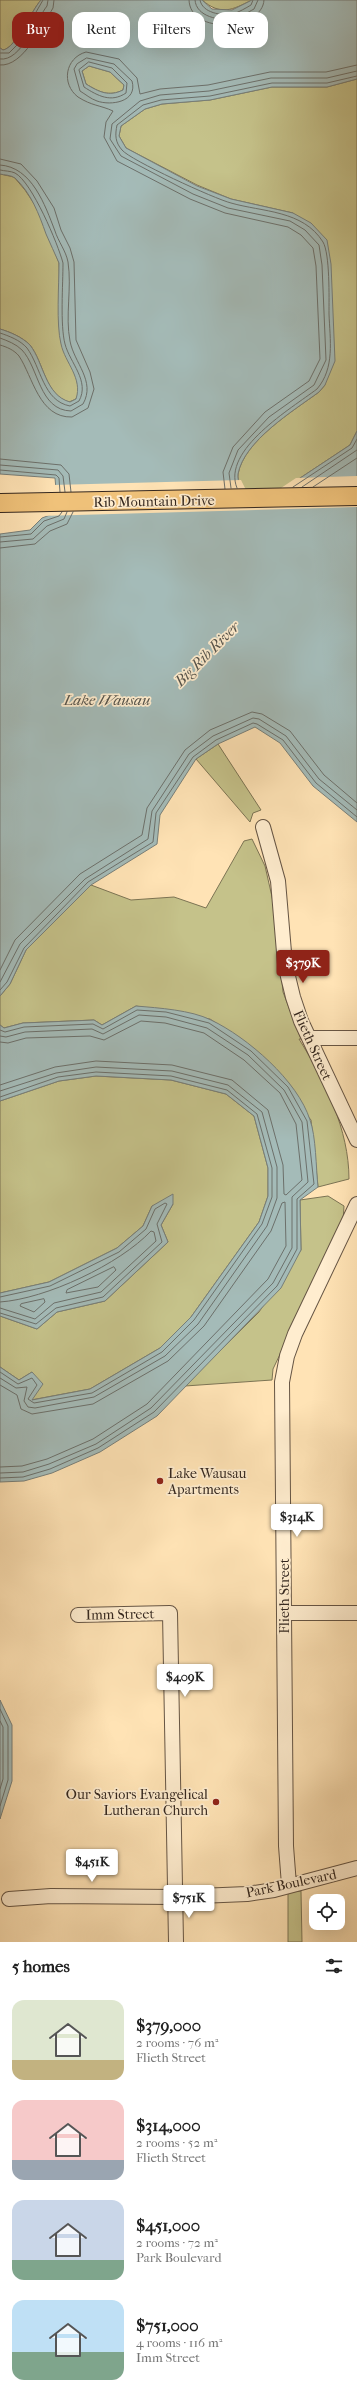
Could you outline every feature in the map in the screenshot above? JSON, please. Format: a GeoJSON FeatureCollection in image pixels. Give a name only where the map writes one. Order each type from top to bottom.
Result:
{"type":"FeatureCollection","features":[{"type":"Feature","properties":{"kind":"main road","name":"Rib Mountain Drive"},"geometry":{"type":"LineString","coordinates":[[0,504],[357,496]]}},
{"type":"Feature","properties":{"kind":"street","name":"Flieth Street"},"geometry":{"type":"LineString","coordinates":[[263,828],[278,881],[288,981],[299,1015],[357,1140]]}},
{"type":"Feature","properties":{"kind":"street"},"geometry":{"type":"LineString","coordinates":[[309,1038],[357,1038]]}},
{"type":"Feature","properties":{"kind":"street","name":"Flieth Street"},"geometry":{"type":"LineString","coordinates":[[289,1885],[284,1612],[282,1382],[284,1369],[295,1334],[357,1204]]}},
{"type":"Feature","properties":{"kind":"street"},"geometry":{"type":"LineString","coordinates":[[284,1612],[357,1613]]}},
{"type":"Feature","properties":{"kind":"street","name":"Imm Street"},"geometry":{"type":"LineString","coordinates":[[78,1615],[170,1613],[176,1942]]}},
{"type":"Feature","properties":{"kind":"street","name":"Park Boulevard"},"geometry":{"type":"LineString","coordinates":[[9,1899],[51,1896],[175,1897],[248,1894],[274,1890],[357,1868]]}},
{"type":"Feature","properties":{"kind":"shaded area"},"geometry":{"type":"Polygon","coordinates":[[[0,0],[41,0],[33,12],[12,12],[12,44],[3,50],[0,48],[0,0]]]}},
{"type":"Feature","properties":{"kind":"shaded area"},"geometry":{"type":"Polygon","coordinates":[[[202,0],[252,0],[232,9],[221,10],[202,0]]]}},
{"type":"Feature","properties":{"kind":"shaded area"},"geometry":{"type":"Polygon","coordinates":[[[89,66],[110,72],[124,85],[123,90],[113,93],[104,93],[86,84],[82,71],[89,66]]]}},
{"type":"Feature","properties":{"kind":"shaded area"},"geometry":{"type":"Polygon","coordinates":[[[357,79],[357,431],[350,445],[282,490],[246,494],[239,482],[238,474],[242,462],[250,450],[271,428],[319,392],[325,385],[293,213],[231,199],[197,185],[126,148],[119,136],[121,126],[145,109],[162,104],[210,100],[272,87],[327,87],[357,79]]]}},
{"type":"Feature","properties":{"kind":"shaded area"},"geometry":{"type":"Polygon","coordinates":[[[0,174],[14,177],[25,190],[41,214],[47,235],[59,263],[61,342],[76,377],[79,391],[76,399],[69,402],[55,393],[50,386],[35,352],[30,345],[16,335],[0,329],[0,174]]]}},
{"type":"Feature","properties":{"kind":"shaded area"},"geometry":{"type":"Polygon","coordinates":[[[218,744],[261,810],[253,813],[250,822],[196,759],[218,744]]]}},
{"type":"Feature","properties":{"kind":"shaded area"},"geometry":{"type":"Polygon","coordinates":[[[252,839],[265,866],[275,910],[283,992],[301,1039],[299,1039],[318,1072],[334,1106],[345,1142],[349,1179],[318,1187],[311,1120],[253,1048],[210,1019],[136,1006],[102,1025],[94,1020],[23,1023],[4,1028],[0,1025],[0,996],[10,984],[26,950],[91,885],[131,900],[174,897],[206,908],[244,841],[252,839]]]}},
{"type":"Feature","properties":{"kind":"shaded area"},"geometry":{"type":"Polygon","coordinates":[[[96,1076],[171,1080],[226,1094],[254,1116],[268,1168],[268,1196],[259,1222],[191,1317],[160,1348],[90,1389],[31,1400],[32,1372],[19,1380],[0,1367],[0,1316],[37,1329],[57,1312],[105,1301],[168,1242],[161,1225],[173,1204],[152,1206],[143,1226],[117,1248],[49,1282],[0,1293],[0,1101],[59,1081],[96,1076]]]}},
{"type":"Feature","properties":{"kind":"shaded area"},"geometry":{"type":"Polygon","coordinates":[[[328,1196],[344,1206],[343,1222],[273,1369],[272,1380],[185,1386],[259,1312],[301,1250],[300,1200],[328,1196]]]}},
{"type":"Feature","properties":{"kind":"shaded area"},"geometry":{"type":"Polygon","coordinates":[[[301,1891],[302,1942],[288,1942],[288,1892],[301,1891]]]}},
{"type":"Feature","properties":{"kind":"water"},"geometry":{"type":"Polygon","coordinates":[[[41,0],[202,0],[212,9],[232,10],[252,0],[357,0],[357,79],[327,87],[272,87],[210,100],[162,104],[145,109],[121,126],[119,136],[126,148],[197,186],[231,199],[293,213],[311,223],[327,240],[331,264],[335,361],[325,385],[319,392],[271,428],[250,450],[242,462],[238,474],[238,480],[246,494],[282,490],[350,445],[357,431],[357,822],[313,786],[280,743],[255,727],[218,744],[196,759],[160,815],[157,844],[91,885],[26,950],[10,984],[0,996],[0,534],[30,530],[42,518],[58,512],[55,478],[0,474],[0,329],[16,335],[30,345],[35,352],[50,386],[55,393],[70,402],[76,399],[78,391],[75,377],[63,351],[59,336],[59,263],[37,211],[26,190],[15,178],[0,174],[0,48],[3,50],[12,44],[12,48],[64,48],[64,12],[33,12],[41,0]],[[89,66],[82,71],[86,84],[104,93],[113,93],[123,90],[124,85],[110,72],[89,66]]]}},
{"type":"Feature","properties":{"kind":"water"},"geometry":{"type":"Polygon","coordinates":[[[136,1006],[185,1012],[211,1020],[240,1037],[255,1049],[270,1062],[295,1090],[304,1105],[312,1127],[315,1143],[318,1187],[300,1200],[301,1250],[281,1288],[157,1416],[100,1452],[52,1473],[24,1481],[0,1482],[0,1367],[19,1380],[32,1372],[43,1384],[32,1400],[90,1389],[160,1348],[191,1317],[259,1222],[268,1196],[268,1168],[254,1116],[226,1094],[171,1080],[96,1076],[59,1081],[0,1101],[0,1025],[4,1028],[23,1023],[94,1020],[102,1025],[136,1006]]]}},
{"type":"Feature","properties":{"kind":"water"},"geometry":{"type":"Polygon","coordinates":[[[173,1194],[173,1204],[161,1225],[168,1242],[105,1301],[57,1312],[37,1329],[0,1316],[0,1293],[49,1282],[117,1248],[143,1226],[152,1206],[173,1194]]]}},
{"type":"Feature","properties":{"kind":"water"},"geometry":{"type":"Polygon","coordinates":[[[0,1700],[12,1725],[12,1781],[0,1819],[0,1700]]]}},
{"type":"Feature","properties":{"kind":"pier"},"geometry":{"type":"Polygon","coordinates":[[[357,476],[357,507],[41,516],[56,511],[53,485],[241,480],[247,492],[259,496],[281,488],[296,478],[357,476]]]}},
{"type":"Feature","properties":{"kind":"place","name":"Lake Wausau Apartments"},"geometry":{"type":"Point","coordinates":[160,1481]}},
{"type":"Feature","properties":{"kind":"place","name":"Our Saviors Evangelical Lutheran Church"},"geometry":{"type":"Point","coordinates":[216,1802]}},
{"type":"Feature","properties":{"kind":"water label","name":"Big Rib River"},"geometry":{"type":"Point","coordinates":[207,654]}},
{"type":"Feature","properties":{"kind":"water label","name":"Lake Wausau"},"geometry":{"type":"Point","coordinates":[107,700]}}]}
